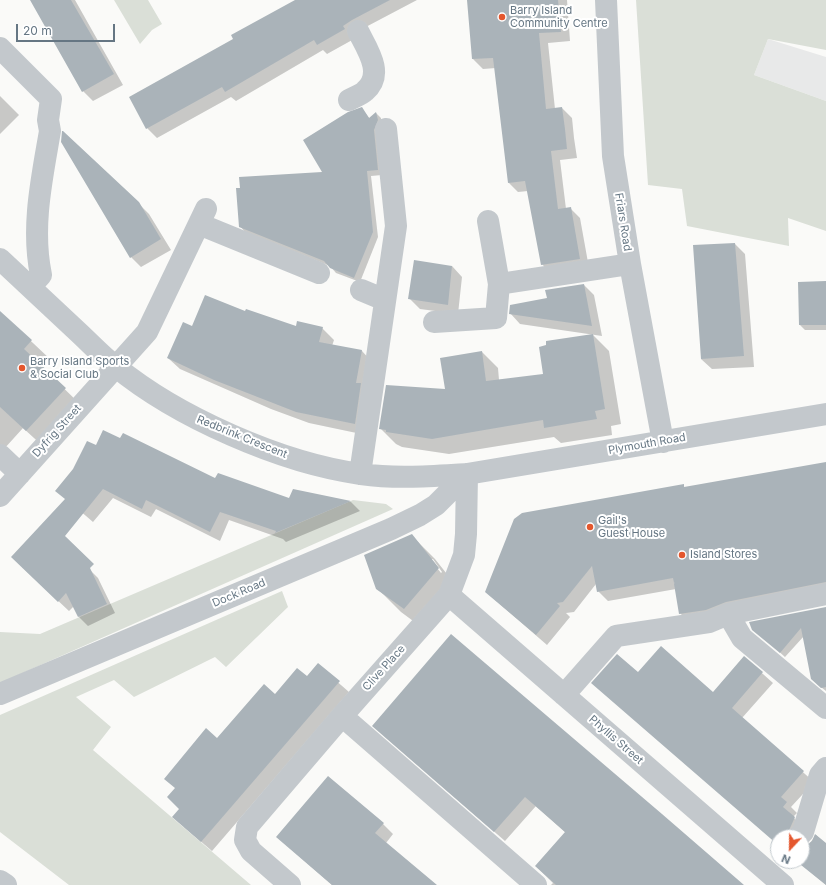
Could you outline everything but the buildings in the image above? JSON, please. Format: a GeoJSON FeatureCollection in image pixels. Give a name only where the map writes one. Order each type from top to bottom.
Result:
{"type":"FeatureCollection","features":[{"type":"Feature","properties":{"kind":"street","name":"Friars Road"},"geometry":{"type":"LineString","coordinates":[[606,0],[613,156],[630,264],[663,442]]}},
{"type":"Feature","properties":{"kind":"street"},"geometry":{"type":"LineString","coordinates":[[349,100],[365,92],[371,85],[374,74],[374,63],[358,31]]}},
{"type":"Feature","properties":{"kind":"street"},"geometry":{"type":"LineString","coordinates":[[0,48],[51,99],[48,120],[50,131],[39,200],[36,235],[40,275],[30,287]]}},
{"type":"Feature","properties":{"kind":"street"},"geometry":{"type":"LineString","coordinates":[[360,474],[396,226],[386,129]]}},
{"type":"Feature","properties":{"kind":"street","name":"Dyfrig Street"},"geometry":{"type":"LineString","coordinates":[[0,496],[147,332],[202,216],[319,273]]}},
{"type":"Feature","properties":{"kind":"street"},"geometry":{"type":"LineString","coordinates":[[434,322],[496,318],[499,284],[488,221]]}},
{"type":"Feature","properties":{"kind":"street","name":"Redbrink Crescent"},"geometry":{"type":"LineString","coordinates":[[0,259],[115,366],[164,401],[223,432],[288,456],[360,474],[413,477],[467,474]]}},
{"type":"Feature","properties":{"kind":"street"},"geometry":{"type":"LineString","coordinates":[[499,284],[630,264]]}},
{"type":"Feature","properties":{"kind":"street"},"geometry":{"type":"LineString","coordinates":[[361,290],[385,300]]}},
{"type":"Feature","properties":{"kind":"street","name":"Plymouth Road"},"geometry":{"type":"LineString","coordinates":[[467,474],[826,414]]}},
{"type":"Feature","properties":{"kind":"street"},"geometry":{"type":"LineString","coordinates":[[0,455],[20,474]]}},
{"type":"Feature","properties":{"kind":"street","name":"Clive Place"},"geometry":{"type":"LineString","coordinates":[[290,885],[251,851],[245,840],[247,826],[449,595],[464,555],[466,534],[467,474]]}},
{"type":"Feature","properties":{"kind":"street","name":"Dock Road"},"geometry":{"type":"LineString","coordinates":[[0,694],[413,519],[436,505],[467,474]]}},
{"type":"Feature","properties":{"kind":"street"},"geometry":{"type":"LineString","coordinates":[[564,695],[616,636],[709,622],[728,614],[826,594]]}},
{"type":"Feature","properties":{"kind":"street","name":"Phyllis Street"},"geometry":{"type":"LineString","coordinates":[[449,595],[564,695],[776,872]]}},
{"type":"Feature","properties":{"kind":"street"},"geometry":{"type":"LineString","coordinates":[[728,614],[742,638],[826,708]]}},
{"type":"Feature","properties":{"kind":"street"},"geometry":{"type":"LineString","coordinates":[[342,716],[536,885]]}},
{"type":"Feature","properties":{"kind":"street"},"geometry":{"type":"LineString","coordinates":[[804,829],[820,775],[826,768]]}},
{"type":"Feature","properties":{"kind":"street"},"geometry":{"type":"LineString","coordinates":[[0,881],[6,885]]}},
{"type":"Feature","properties":{"kind":"shaded area"},"geometry":{"type":"Polygon","coordinates":[[[114,0],[148,0],[162,24],[152,30],[140,44],[114,0]]]}},
{"type":"Feature","properties":{"kind":"shaded area"},"geometry":{"type":"Polygon","coordinates":[[[636,0],[826,0],[826,50],[768,39],[754,75],[826,101],[826,231],[788,218],[789,246],[687,226],[682,189],[648,185],[636,0]]]}},
{"type":"Feature","properties":{"kind":"shaded area"},"geometry":{"type":"Polygon","coordinates":[[[768,39],[826,57],[826,101],[754,75],[768,39]]]}},
{"type":"Feature","properties":{"kind":"shaded area"},"geometry":{"type":"Polygon","coordinates":[[[353,500],[386,504],[393,509],[0,683],[0,632],[40,634],[353,500]]]}},
{"type":"Feature","properties":{"kind":"shaded area"},"geometry":{"type":"Polygon","coordinates":[[[282,591],[288,607],[226,667],[215,657],[134,697],[114,680],[76,697],[111,727],[93,750],[251,885],[69,885],[0,832],[0,715],[282,591]]]}},
{"type":"Feature","properties":{"kind":"place","name":"Barry Island Community Centre"},"geometry":{"type":"Point","coordinates":[502,17]}},
{"type":"Feature","properties":{"kind":"place","name":"Barry Island Sports & Social Club"},"geometry":{"type":"Point","coordinates":[22,368]}},
{"type":"Feature","properties":{"kind":"place","name":"Gail's Guest House"},"geometry":{"type":"Point","coordinates":[590,527]}},
{"type":"Feature","properties":{"kind":"place","name":"Island Stores"},"geometry":{"type":"Point","coordinates":[682,555]}}]}
